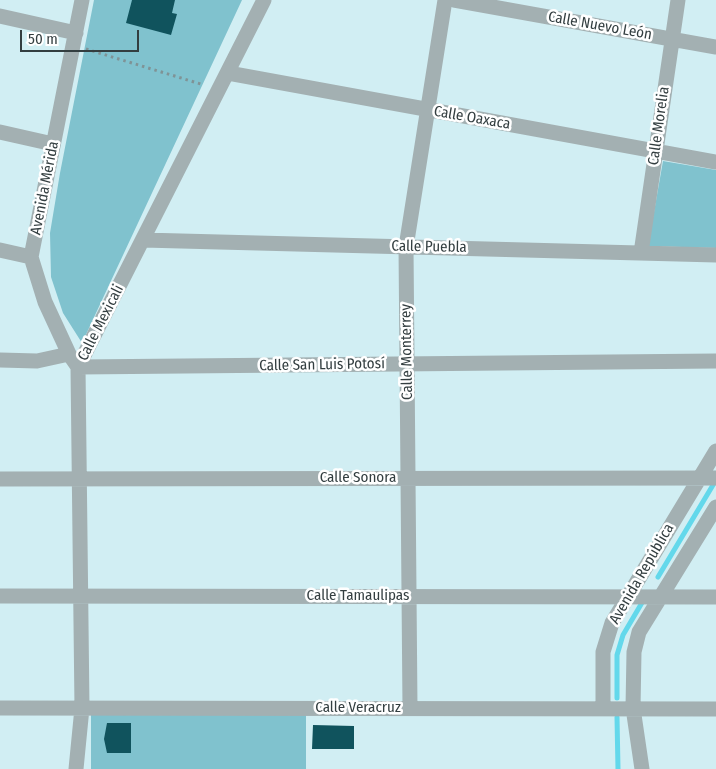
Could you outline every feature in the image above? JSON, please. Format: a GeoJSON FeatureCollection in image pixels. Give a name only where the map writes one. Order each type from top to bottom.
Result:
{"type":"FeatureCollection","features":[{"type":"Feature","properties":{"kind":"street","name":"Avenida Mérida"},"geometry":{"type":"LineString","coordinates":[[78,368],[69,354],[45,302],[31,257],[82,0]]}},
{"type":"Feature","properties":{"kind":"street","name":"Calle Mexicali"},"geometry":{"type":"LineString","coordinates":[[76,769],[82,708],[78,368],[264,0]]}},
{"type":"Feature","properties":{"kind":"street","name":"Calle Monterrey"},"geometry":{"type":"LineString","coordinates":[[410,708],[406,247],[445,0]]}},
{"type":"Feature","properties":{"kind":"street","name":"Calle Nuevo León"},"geometry":{"type":"LineString","coordinates":[[454,0],[716,47]]}},
{"type":"Feature","properties":{"kind":"street","name":"Calle Morelia"},"geometry":{"type":"LineString","coordinates":[[641,253],[678,0]]}},
{"type":"Feature","properties":{"kind":"street"},"geometry":{"type":"LineString","coordinates":[[0,16],[74,39]]}},
{"type":"Feature","properties":{"kind":"street","name":"Calle Oaxaca"},"geometry":{"type":"LineString","coordinates":[[228,73],[716,162]]}},
{"type":"Feature","properties":{"kind":"street"},"geometry":{"type":"LineString","coordinates":[[0,132],[53,144]]}},
{"type":"Feature","properties":{"kind":"street","name":"Calle Puebla"},"geometry":{"type":"LineString","coordinates":[[143,240],[716,255]]}},
{"type":"Feature","properties":{"kind":"street"},"geometry":{"type":"LineString","coordinates":[[0,250],[31,257]]}},
{"type":"Feature","properties":{"kind":"street"},"geometry":{"type":"LineString","coordinates":[[0,360],[37,361],[69,354]]}},
{"type":"Feature","properties":{"kind":"street","name":"Calle San Luis Potosí"},"geometry":{"type":"LineString","coordinates":[[78,368],[716,361]]}},
{"type":"Feature","properties":{"kind":"street","name":"Avenida República"},"geometry":{"type":"LineString","coordinates":[[603,708],[603,652],[612,623],[716,451]]}},
{"type":"Feature","properties":{"kind":"street","name":"Calle Sonora"},"geometry":{"type":"LineString","coordinates":[[0,479],[716,478]]}},
{"type":"Feature","properties":{"kind":"street","name":"Avenida República"},"geometry":{"type":"LineString","coordinates":[[642,769],[633,708],[634,652],[639,632],[716,507]]}},
{"type":"Feature","properties":{"kind":"street","name":"Calle Tamaulipas"},"geometry":{"type":"LineString","coordinates":[[0,596],[716,597]]}},
{"type":"Feature","properties":{"kind":"street","name":"Calle Veracruz"},"geometry":{"type":"LineString","coordinates":[[0,708],[716,709]]}},
{"type":"Feature","properties":{"kind":"path"},"geometry":{"type":"LineString","coordinates":[[74,39],[219,89]]}},
{"type":"Feature","properties":{"kind":"shaded area"},"geometry":{"type":"Polygon","coordinates":[[[94,0],[242,0],[82,343],[63,313],[51,277],[50,233],[94,0]]]}},
{"type":"Feature","properties":{"kind":"shaded area"},"geometry":{"type":"Polygon","coordinates":[[[663,161],[716,170],[716,248],[648,246],[663,161]]]}},
{"type":"Feature","properties":{"kind":"shaded area"},"geometry":{"type":"Polygon","coordinates":[[[91,712],[306,713],[306,769],[91,769],[91,712]]]}},
{"type":"Feature","properties":{"kind":"building"},"geometry":{"type":"Polygon","coordinates":[[[132,0],[175,0],[172,13],[177,14],[171,35],[126,23],[132,0]]]}},
{"type":"Feature","properties":{"kind":"building"},"geometry":{"type":"Polygon","coordinates":[[[107,723],[131,723],[131,753],[107,753],[104,739],[107,723]]]}},
{"type":"Feature","properties":{"kind":"building"},"geometry":{"type":"Polygon","coordinates":[[[313,725],[354,726],[354,749],[312,749],[313,725]]]}},
{"type":"Feature","properties":{"kind":"waterway"},"geometry":{"type":"LineString","coordinates":[[658,577],[713,485]]}},
{"type":"Feature","properties":{"kind":"waterway"},"geometry":{"type":"LineString","coordinates":[[617,698],[617,655],[623,635],[643,601]]}},
{"type":"Feature","properties":{"kind":"waterway"},"geometry":{"type":"LineString","coordinates":[[617,717],[618,769]]}}]}
